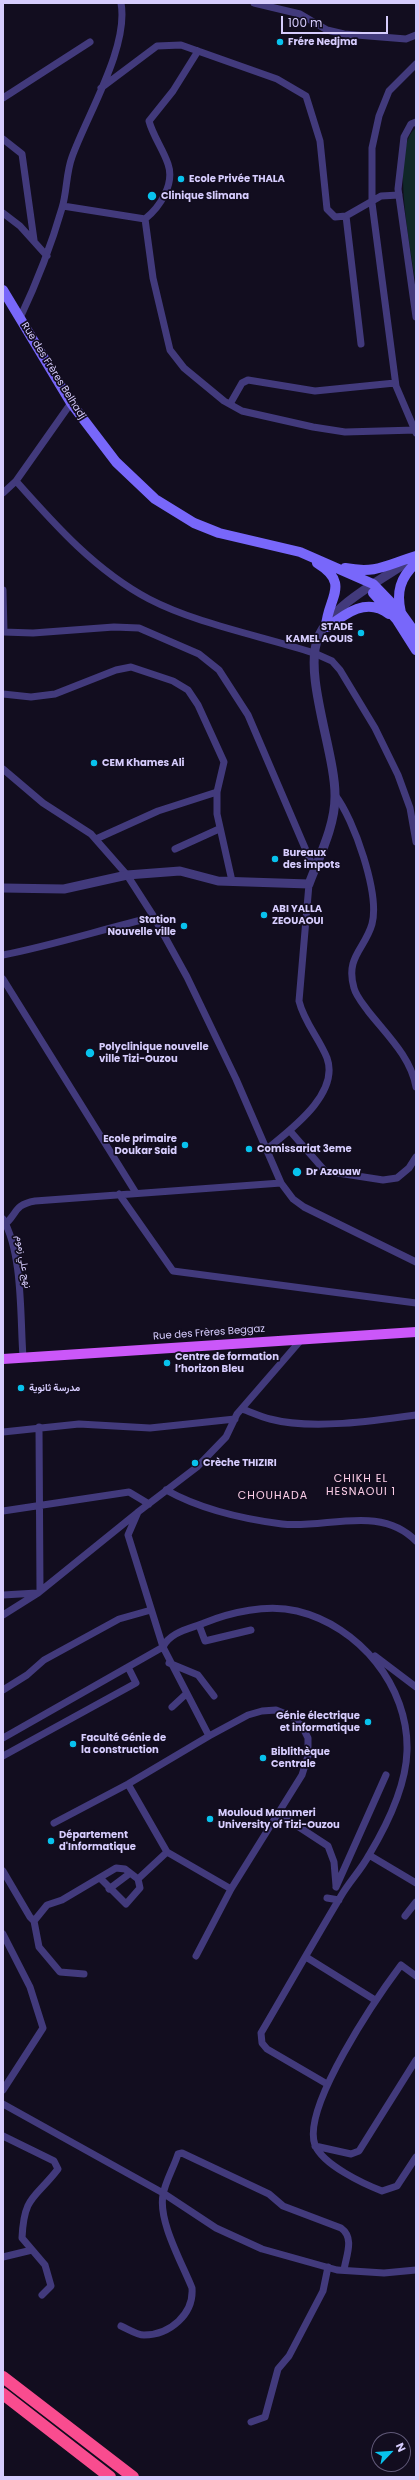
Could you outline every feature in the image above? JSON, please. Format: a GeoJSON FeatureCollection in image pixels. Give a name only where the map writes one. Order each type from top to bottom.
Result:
{"type":"FeatureCollection","features":[{"type":"Feature","properties":{"kind":"highway"},"geometry":{"type":"LineString","coordinates":[[3,2377],[133,2477]]}},
{"type":"Feature","properties":{"kind":"highway"},"geometry":{"type":"LineString","coordinates":[[3,2394],[110,2477]]}},
{"type":"Feature","properties":{"kind":"main road","name":"Rue des Frères Belhadj"},"geometry":{"type":"LineString","coordinates":[[3,290],[71,403],[116,462],[135,482],[173,511],[219,533],[300,552],[335,566],[373,588],[399,616]]}},
{"type":"Feature","properties":{"kind":"main road"},"geometry":{"type":"LineString","coordinates":[[300,552],[332,575],[337,587],[327,626]]}},
{"type":"Feature","properties":{"kind":"main road"},"geometry":{"type":"LineString","coordinates":[[335,566],[364,572],[376,570],[416,556]]}},
{"type":"Feature","properties":{"kind":"main road"},"geometry":{"type":"LineString","coordinates":[[416,563],[401,580],[398,601],[399,616],[416,650]]}},
{"type":"Feature","properties":{"kind":"main road"},"geometry":{"type":"LineString","coordinates":[[327,626],[351,611],[370,606],[399,616],[416,634]]}},
{"type":"Feature","properties":{"kind":"main road","name":"Rue des Frères Beggaz"},"geometry":{"type":"LineString","coordinates":[[3,1358],[416,1332]]}},
{"type":"Feature","properties":{"kind":"street"},"geometry":{"type":"LineString","coordinates":[[20,318],[47,256],[63,206],[71,160],[111,66],[121,29],[121,3]]}},
{"type":"Feature","properties":{"kind":"street"},"geometry":{"type":"LineString","coordinates":[[254,3],[300,14],[327,30],[344,34],[406,39],[416,35]]}},
{"type":"Feature","properties":{"kind":"street"},"geometry":{"type":"LineString","coordinates":[[3,98],[90,42]]}},
{"type":"Feature","properties":{"kind":"street"},"geometry":{"type":"LineString","coordinates":[[101,88],[157,46],[181,45],[277,79],[306,96],[320,141],[327,209],[335,217],[346,216],[372,203],[381,196],[399,195]]}},
{"type":"Feature","properties":{"kind":"street"},"geometry":{"type":"LineString","coordinates":[[145,219],[155,210],[164,198],[168,183],[168,165],[154,138],[149,121],[173,90],[198,51]]}},
{"type":"Feature","properties":{"kind":"street"},"geometry":{"type":"LineString","coordinates":[[145,219],[154,278],[170,350],[184,368],[230,404],[242,411],[264,417],[345,432],[416,431],[395,383],[372,203],[372,148],[379,116],[389,91],[415,66]]}},
{"type":"Feature","properties":{"kind":"street"},"geometry":{"type":"LineString","coordinates":[[416,122],[407,130],[404,137],[399,195],[416,317]]}},
{"type":"Feature","properties":{"kind":"street"},"geometry":{"type":"LineString","coordinates":[[3,139],[22,154],[34,240]]}},
{"type":"Feature","properties":{"kind":"street"},"geometry":{"type":"LineString","coordinates":[[63,206],[145,219]]}},
{"type":"Feature","properties":{"kind":"street"},"geometry":{"type":"LineString","coordinates":[[3,213],[34,240],[47,256]]}},
{"type":"Feature","properties":{"kind":"street"},"geometry":{"type":"LineString","coordinates":[[346,216],[361,344]]}},
{"type":"Feature","properties":{"kind":"street"},"geometry":{"type":"LineString","coordinates":[[230,404],[242,383],[248,380],[315,391],[395,383]]}},
{"type":"Feature","properties":{"kind":"street"},"geometry":{"type":"LineString","coordinates":[[3,493],[16,481],[71,403]]}},
{"type":"Feature","properties":{"kind":"street"},"geometry":{"type":"LineString","coordinates":[[16,481],[72,542],[114,577],[149,599],[191,616],[314,653],[332,662],[340,670],[375,728],[398,775],[410,808],[416,842]]}},
{"type":"Feature","properties":{"kind":"street"},"geometry":{"type":"LineString","coordinates":[[373,588],[416,556]]}},
{"type":"Feature","properties":{"kind":"street"},"geometry":{"type":"LineString","coordinates":[[267,1150],[290,1131],[318,1101],[326,1087],[329,1073],[328,1060],[303,1013],[299,1001],[309,884],[333,814],[335,795],[315,678],[314,653],[318,638],[339,609],[416,563]]}},
{"type":"Feature","properties":{"kind":"street"},"geometry":{"type":"LineString","coordinates":[[3,590],[5,615],[3,632],[33,633],[114,627],[139,628],[198,654],[219,670],[248,715],[314,869]]}},
{"type":"Feature","properties":{"kind":"street"},"geometry":{"type":"LineString","coordinates":[[3,694],[31,697],[55,694],[116,670],[131,667],[173,681],[188,690],[198,704],[224,762],[217,792],[219,829],[232,881]]}},
{"type":"Feature","properties":{"kind":"street"},"geometry":{"type":"LineString","coordinates":[[3,769],[43,803],[96,839],[127,875],[154,917],[194,991],[236,1079],[281,1182],[293,1199],[304,1207],[416,1262]]}},
{"type":"Feature","properties":{"kind":"street"},"geometry":{"type":"LineString","coordinates":[[96,839],[158,811],[217,792]]}},
{"type":"Feature","properties":{"kind":"street"},"geometry":{"type":"LineString","coordinates":[[335,795],[344,806],[357,837],[374,906],[372,924],[352,962],[351,972],[354,990],[402,1053],[416,1087]]}},
{"type":"Feature","properties":{"kind":"street"},"geometry":{"type":"LineString","coordinates":[[175,849],[219,829]]}},
{"type":"Feature","properties":{"kind":"street"},"geometry":{"type":"LineString","coordinates":[[3,888],[64,889],[127,875],[180,871],[218,882],[232,881],[309,884]]}},
{"type":"Feature","properties":{"kind":"street"},"geometry":{"type":"LineString","coordinates":[[3,955],[49,946],[79,935],[154,917]]}},
{"type":"Feature","properties":{"kind":"street"},"geometry":{"type":"LineString","coordinates":[[3,978],[136,1193]]}},
{"type":"Feature","properties":{"kind":"street"},"geometry":{"type":"LineString","coordinates":[[290,1131],[325,1171],[383,1180],[398,1178],[409,1168],[416,1157]]}},
{"type":"Feature","properties":{"kind":"street"},"geometry":{"type":"LineString","coordinates":[[4,1223],[16,1208],[23,1203],[281,1182]]}},
{"type":"Feature","properties":{"kind":"street"},"geometry":{"type":"LineString","coordinates":[[120,1194],[173,1271],[416,1303]]}},
{"type":"Feature","properties":{"kind":"street","name":"نهج علي زموم"},"geometry":{"type":"LineString","coordinates":[[4,1223],[11,1240],[16,1269],[23,1357]]}},
{"type":"Feature","properties":{"kind":"street"},"geometry":{"type":"LineString","coordinates":[[3,1615],[39,1592],[138,1512],[197,1467],[226,1437],[242,1409],[301,1340]]}},
{"type":"Feature","properties":{"kind":"street"},"geometry":{"type":"LineString","coordinates":[[242,1409],[270,1420],[305,1424],[341,1424],[416,1415]]}},
{"type":"Feature","properties":{"kind":"street"},"geometry":{"type":"LineString","coordinates":[[3,1432],[79,1424],[150,1428],[235,1419]]}},
{"type":"Feature","properties":{"kind":"street"},"geometry":{"type":"LineString","coordinates":[[39,1592],[40,1427]]}},
{"type":"Feature","properties":{"kind":"street"},"geometry":{"type":"LineString","coordinates":[[166,1490],[190,1503],[282,1524],[305,1524],[340,1520],[382,1522],[400,1528],[416,1541]]}},
{"type":"Feature","properties":{"kind":"street"},"geometry":{"type":"LineString","coordinates":[[3,1511],[129,1492],[149,1504]]}},
{"type":"Feature","properties":{"kind":"street"},"geometry":{"type":"LineString","coordinates":[[138,1512],[128,1535],[151,1610],[170,1663],[209,1736]]}},
{"type":"Feature","properties":{"kind":"street"},"geometry":{"type":"LineString","coordinates":[[3,1594],[39,1592]]}},
{"type":"Feature","properties":{"kind":"street"},"geometry":{"type":"LineString","coordinates":[[3,1738],[163,1647],[167,1639],[226,1614],[273,1609],[296,1611],[342,1630],[416,1687]]}},
{"type":"Feature","properties":{"kind":"street"},"geometry":{"type":"LineString","coordinates":[[3,1690],[27,1675],[44,1660],[119,1619],[151,1610]]}},
{"type":"Feature","properties":{"kind":"street"},"geometry":{"type":"LineString","coordinates":[[199,1625],[205,1641],[251,1630]]}},
{"type":"Feature","properties":{"kind":"street"},"geometry":{"type":"LineString","coordinates":[[328,2084],[267,2049],[262,2043],[261,2032],[340,1898],[369,1855],[394,1805],[405,1771],[407,1750],[404,1729],[390,1682],[362,1646]]}},
{"type":"Feature","properties":{"kind":"street"},"geometry":{"type":"LineString","coordinates":[[170,1663],[198,1675],[214,1696]]}},
{"type":"Feature","properties":{"kind":"street"},"geometry":{"type":"LineString","coordinates":[[3,1756],[136,1683],[128,1667]]}},
{"type":"Feature","properties":{"kind":"street"},"geometry":{"type":"LineString","coordinates":[[172,1707],[186,1694]]}},
{"type":"Feature","properties":{"kind":"street"},"geometry":{"type":"LineString","coordinates":[[54,1823],[128,1784],[209,1736],[248,1715],[262,1711],[276,1710],[291,1716],[302,1726],[308,1738],[308,1756],[302,1775],[231,1889],[196,1956]]}},
{"type":"Feature","properties":{"kind":"street"},"geometry":{"type":"LineString","coordinates":[[336,1887],[386,1775]]}},
{"type":"Feature","properties":{"kind":"street"},"geometry":{"type":"LineString","coordinates":[[128,1784],[167,1852],[231,1889]]}},
{"type":"Feature","properties":{"kind":"street"},"geometry":{"type":"LineString","coordinates":[[279,1814],[328,1846],[334,1862],[336,1887],[340,1898]]}},
{"type":"Feature","properties":{"kind":"street"},"geometry":{"type":"LineString","coordinates":[[138,1879],[167,1852]]}},
{"type":"Feature","properties":{"kind":"street"},"geometry":{"type":"LineString","coordinates":[[369,1855],[416,1883]]}},
{"type":"Feature","properties":{"kind":"street"},"geometry":{"type":"LineString","coordinates":[[34,1921],[47,1905],[100,1878],[116,1868],[125,1869],[129,1874],[138,1879],[140,1888],[126,1904],[109,1890],[100,1878]]}},
{"type":"Feature","properties":{"kind":"street"},"geometry":{"type":"LineString","coordinates":[[3,1872],[30,1918],[34,1921],[39,1947],[60,1972],[84,1974]]}},
{"type":"Feature","properties":{"kind":"street"},"geometry":{"type":"LineString","coordinates":[[109,1890],[129,1874]]}},
{"type":"Feature","properties":{"kind":"street"},"geometry":{"type":"LineString","coordinates":[[327,1898],[340,1898]]}},
{"type":"Feature","properties":{"kind":"street"},"geometry":{"type":"LineString","coordinates":[[405,1916],[416,1902]]}},
{"type":"Feature","properties":{"kind":"street"},"geometry":{"type":"LineString","coordinates":[[3,1934],[30,1987],[43,2028],[3,2090]]}},
{"type":"Feature","properties":{"kind":"street"},"geometry":{"type":"LineString","coordinates":[[306,1957],[375,2000]]}},
{"type":"Feature","properties":{"kind":"street"},"geometry":{"type":"LineString","coordinates":[[416,1976],[401,1965],[375,2000],[328,2084],[316,2112],[313,2134],[315,2146],[330,2162],[363,2184],[382,2191],[397,2186],[416,2157]]}},
{"type":"Feature","properties":{"kind":"street"},"geometry":{"type":"LineString","coordinates":[[315,2146],[351,2154],[360,2151],[416,2060]]}},
{"type":"Feature","properties":{"kind":"street"},"geometry":{"type":"LineString","coordinates":[[3,2104],[163,2193],[216,2228],[262,2249],[344,2270],[384,2272],[416,2270]]}},
{"type":"Feature","properties":{"kind":"street"},"geometry":{"type":"LineString","coordinates":[[3,2136],[54,2161],[58,2169],[27,2205],[22,2238],[45,2265],[51,2286],[42,2295]]}},
{"type":"Feature","properties":{"kind":"street"},"geometry":{"type":"LineString","coordinates":[[121,2326],[143,2335],[172,2327],[187,2311],[193,2296],[192,2288],[167,2228],[162,2205],[163,2193],[178,2154],[182,2153],[190,2156],[269,2194],[283,2206],[342,2228],[347,2232],[350,2240],[344,2270]]}},
{"type":"Feature","properties":{"kind":"street"},"geometry":{"type":"LineString","coordinates":[[3,2257],[32,2250]]}},
{"type":"Feature","properties":{"kind":"street"},"geometry":{"type":"LineString","coordinates":[[251,2422],[265,2417],[278,2369],[289,2356],[323,2292],[328,2267]]}},
{"type":"Feature","properties":{"kind":"green space"},"geometry":{"type":"Polygon","coordinates":[[[416,128],[416,285],[407,227],[403,178],[404,156],[408,139],[416,128]]]}},
{"type":"Feature","properties":{"kind":"place","name":"Frére Nedjma"},"geometry":{"type":"Point","coordinates":[280,42]}},
{"type":"Feature","properties":{"kind":"place","name":"Ecole Privée THALA"},"geometry":{"type":"Point","coordinates":[181,179]}},
{"type":"Feature","properties":{"kind":"place","name":"Clinique Slimana"},"geometry":{"type":"Point","coordinates":[152,196]}},
{"type":"Feature","properties":{"kind":"place","name":"STADE KAMEL AOUIS"},"geometry":{"type":"Point","coordinates":[361,633]}},
{"type":"Feature","properties":{"kind":"place","name":"CEM Khames Ali"},"geometry":{"type":"Point","coordinates":[94,763]}},
{"type":"Feature","properties":{"kind":"place","name":"Bureaux des impots"},"geometry":{"type":"Point","coordinates":[275,859]}},
{"type":"Feature","properties":{"kind":"place","name":"ABI YALLA ZEOUAOUI"},"geometry":{"type":"Point","coordinates":[264,915]}},
{"type":"Feature","properties":{"kind":"place","name":"Station Nouvelle ville"},"geometry":{"type":"Point","coordinates":[184,926]}},
{"type":"Feature","properties":{"kind":"place","name":"Polyclinique nouvelle ville Tizi-Ouzou"},"geometry":{"type":"Point","coordinates":[90,1053]}},
{"type":"Feature","properties":{"kind":"place","name":"Ecole primaire Doukar Said"},"geometry":{"type":"Point","coordinates":[185,1145]}},
{"type":"Feature","properties":{"kind":"place","name":"Comissariat 3eme"},"geometry":{"type":"Point","coordinates":[249,1149]}},
{"type":"Feature","properties":{"kind":"place","name":"Dr Azouaw"},"geometry":{"type":"Point","coordinates":[297,1172]}},
{"type":"Feature","properties":{"kind":"place","name":"Centre de formation l’horizon Bleu"},"geometry":{"type":"Point","coordinates":[167,1363]}},
{"type":"Feature","properties":{"kind":"place","name":"مدرسة ثانوية"},"geometry":{"type":"Point","coordinates":[21,1388]}},
{"type":"Feature","properties":{"kind":"place","name":"Crèche THIZIRI"},"geometry":{"type":"Point","coordinates":[195,1463]}},
{"type":"Feature","properties":{"kind":"place","name":"Génie électrique et informatique"},"geometry":{"type":"Point","coordinates":[368,1722]}},
{"type":"Feature","properties":{"kind":"place","name":"Faculté Génie de la construction"},"geometry":{"type":"Point","coordinates":[73,1744]}},
{"type":"Feature","properties":{"kind":"place","name":"Biblithèque Centrale"},"geometry":{"type":"Point","coordinates":[263,1758]}},
{"type":"Feature","properties":{"kind":"place","name":"Mouloud Mammeri University of Tizi-Ouzou"},"geometry":{"type":"Point","coordinates":[210,1819]}},
{"type":"Feature","properties":{"kind":"place","name":"Département d'Informatique"},"geometry":{"type":"Point","coordinates":[51,1841]}},
{"type":"Feature","properties":{"kind":"district","name":"CHIKH EL HESNAOUI 1"},"geometry":{"type":"Point","coordinates":[361,1485]}},
{"type":"Feature","properties":{"kind":"district","name":"CHOUHADA"},"geometry":{"type":"Point","coordinates":[273,1496]}}]}
